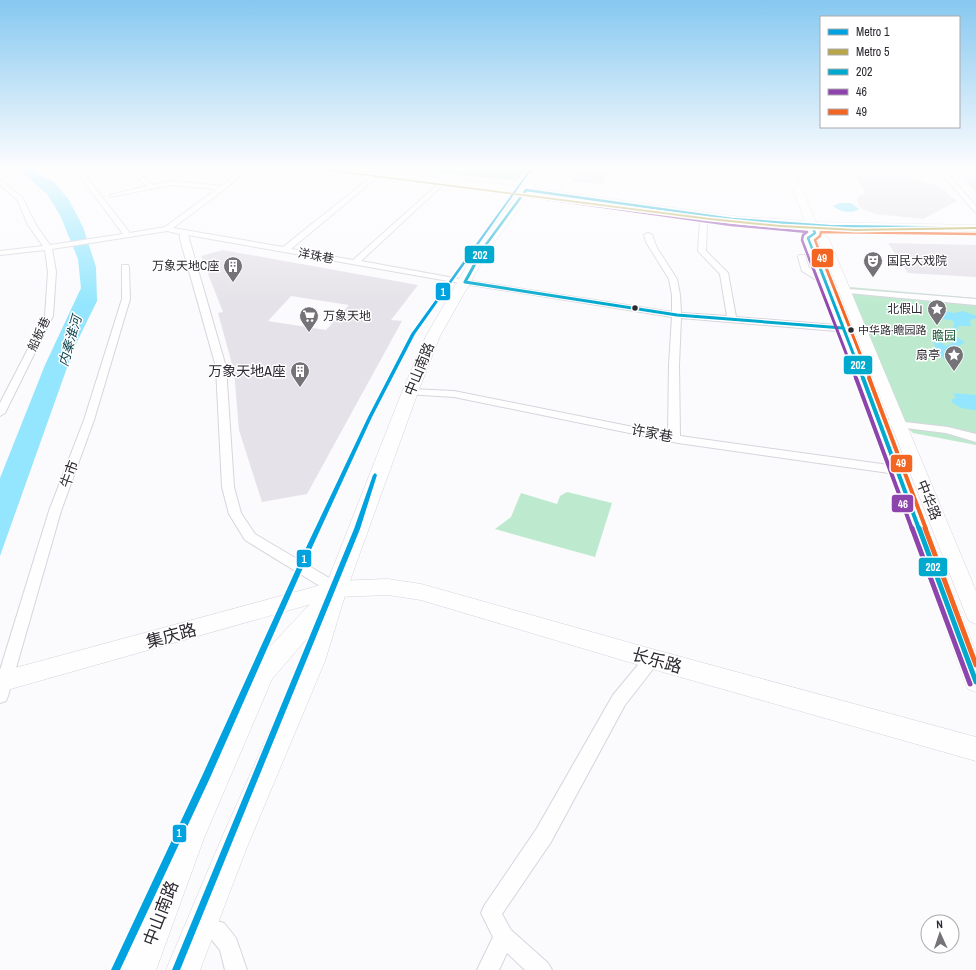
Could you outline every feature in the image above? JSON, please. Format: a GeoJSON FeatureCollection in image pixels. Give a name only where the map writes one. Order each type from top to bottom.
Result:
{"type":"FeatureCollection","features":[{"type":"Feature","properties":{"kind":"main road","name":"中山南路"},"geometry":{"type":"LineString","coordinates":[[183,970],[199,926],[233,845],[313,661],[336,589],[410,392],[433,336],[482,250],[508,214]]}},
{"type":"Feature","properties":{"kind":"main road"},"geometry":{"type":"LineString","coordinates":[[698,214],[813,229],[976,228]]}},
{"type":"Feature","properties":{"kind":"main road","name":"中华路"},"geometry":{"type":"LineString","coordinates":[[807,214],[813,229],[824,239],[976,614]]}},
{"type":"Feature","properties":{"kind":"main road","name":"中华路"},"geometry":{"type":"LineString","coordinates":[[813,229],[808,238],[976,682]]}},
{"type":"Feature","properties":{"kind":"main road","name":"长乐路"},"geometry":{"type":"LineString","coordinates":[[336,589],[388,587],[421,592],[652,659],[976,749]]}},
{"type":"Feature","properties":{"kind":"main road","name":"中山南路"},"geometry":{"type":"LineString","coordinates":[[138,970],[190,836],[263,672],[336,589]]}},
{"type":"Feature","properties":{"kind":"main road","name":"集庆路"},"geometry":{"type":"LineString","coordinates":[[2,686],[336,589]]}},
{"type":"Feature","properties":{"kind":"street"},"geometry":{"type":"LineString","coordinates":[[27,214],[32,225],[49,248]]}},
{"type":"Feature","properties":{"kind":"street"},"geometry":{"type":"LineString","coordinates":[[112,214],[127,234]]}},
{"type":"Feature","properties":{"kind":"street"},"geometry":{"type":"LineString","coordinates":[[0,253],[49,248],[167,228],[186,214]]}},
{"type":"Feature","properties":{"kind":"street"},"geometry":{"type":"LineString","coordinates":[[285,250],[328,214]]}},
{"type":"Feature","properties":{"kind":"street"},"geometry":{"type":"LineString","coordinates":[[354,263],[407,214]]}},
{"type":"Feature","properties":{"kind":"street"},"geometry":{"type":"LineString","coordinates":[[704,223],[702,251],[724,274],[732,320]]}},
{"type":"Feature","properties":{"kind":"street","name":"洋珠巷"},"geometry":{"type":"LineString","coordinates":[[167,228],[465,282],[677,315],[860,330]]}},
{"type":"Feature","properties":{"kind":"street"},"geometry":{"type":"LineString","coordinates":[[184,232],[184,239],[221,367],[228,487],[235,514],[250,537],[336,589]]}},
{"type":"Feature","properties":{"kind":"street"},"geometry":{"type":"LineString","coordinates":[[648,235],[650,244],[667,268],[675,284],[677,315],[674,357],[674,438]]}},
{"type":"Feature","properties":{"kind":"street","name":"船板巷"},"geometry":{"type":"LineString","coordinates":[[0,413],[49,316],[52,272],[49,248]]}},
{"type":"Feature","properties":{"kind":"street"},"geometry":{"type":"LineString","coordinates":[[802,257],[806,269],[826,285],[976,302]]}},
{"type":"Feature","properties":{"kind":"street","name":"牛市"},"geometry":{"type":"LineString","coordinates":[[2,686],[55,512],[89,420],[126,300],[125,267]]}},
{"type":"Feature","properties":{"kind":"street","name":"许家巷"},"geometry":{"type":"LineString","coordinates":[[410,392],[454,394],[674,438],[896,470]]}},
{"type":"Feature","properties":{"kind":"street"},"geometry":{"type":"LineString","coordinates":[[878,422],[948,430],[961,436],[976,438]]}},
{"type":"Feature","properties":{"kind":"street"},"geometry":{"type":"LineString","coordinates":[[948,430],[958,427],[976,430]]}},
{"type":"Feature","properties":{"kind":"street"},"geometry":{"type":"LineString","coordinates":[[541,970],[504,938],[491,913],[544,835],[619,700],[652,659]]}},
{"type":"Feature","properties":{"kind":"street"},"geometry":{"type":"LineString","coordinates":[[199,926],[217,930],[229,945],[236,970]]}},
{"type":"Feature","properties":{"kind":"street"},"geometry":{"type":"LineString","coordinates":[[488,970],[504,938]]}},
{"type":"Feature","properties":{"kind":"green space","name":"瞻园"},"geometry":{"type":"Polygon","coordinates":[[[850,287],[976,298],[976,445],[913,433],[891,412],[853,301],[850,287]]]}},
{"type":"Feature","properties":{"kind":"green space"},"geometry":{"type":"Polygon","coordinates":[[[567,492],[612,503],[595,557],[495,529],[511,517],[521,493],[557,504],[560,496],[567,492]]]}},
{"type":"Feature","properties":{"kind":"water","name":"内秦淮河"},"geometry":{"type":"Polygon","coordinates":[[[76,214],[83,227],[96,267],[97,301],[74,348],[0,556],[0,478],[45,365],[81,288],[78,259],[60,215],[76,214]]]}},
{"type":"Feature","properties":{"kind":"water"},"geometry":{"type":"Polygon","coordinates":[[[937,309],[954,313],[963,311],[976,316],[976,318],[970,320],[971,326],[958,326],[955,333],[957,337],[965,342],[957,347],[965,358],[956,359],[953,362],[945,359],[937,352],[934,341],[940,342],[946,346],[953,343],[941,329],[953,332],[954,321],[943,319],[937,309]]]}},
{"type":"Feature","properties":{"kind":"water"},"geometry":{"type":"Polygon","coordinates":[[[953,393],[976,395],[976,410],[957,406],[952,402],[952,399],[956,398],[953,393]]]}},
{"type":"Feature","properties":{"kind":"building"},"geometry":{"type":"Polygon","coordinates":[[[879,214],[932,214],[923,219],[879,214]]]}},
{"type":"Feature","properties":{"kind":"building"},"geometry":{"type":"Polygon","coordinates":[[[888,243],[976,245],[976,277],[908,273],[888,243]]]}},
{"type":"Feature","properties":{"kind":"building","name":"万象天地A座"},"geometry":{"type":"Polygon","coordinates":[[[223,250],[418,285],[391,320],[402,321],[307,494],[262,502],[239,430],[234,371],[218,313],[223,312],[201,256],[223,250]],[[291,296],[268,321],[326,330],[349,305],[291,296]]]}},
{"type":"Feature","properties":{"kind":"metro line","name":"1"},"geometry":{"type":"LineString","coordinates":[[115,970],[206,777],[306,554],[370,417],[413,334],[499,214]]}},
{"type":"Feature","properties":{"kind":"metro line","name":"5"},"geometry":{"type":"LineString","coordinates":[[673,214],[780,226],[856,230],[976,228]]}},
{"type":"Feature","properties":{"kind":"metro line","name":"1"},"geometry":{"type":"LineString","coordinates":[[176,970],[357,529],[375,475]]}},
{"type":"Feature","properties":{"kind":"transit line","name":"202"},"geometry":{"type":"LineString","coordinates":[[508,214],[482,250],[465,282],[677,315],[843,328]]}},
{"type":"Feature","properties":{"kind":"transit line","name":"46"},"geometry":{"type":"LineString","coordinates":[[655,214],[731,225],[807,232],[803,235],[802,240],[847,354],[970,684]]}},
{"type":"Feature","properties":{"kind":"transit line","name":"202"},"geometry":{"type":"LineString","coordinates":[[698,214],[732,219],[829,226],[976,228]]}},
{"type":"Feature","properties":{"kind":"transit line","name":"202"},"geometry":{"type":"LineString","coordinates":[[812,226],[815,233],[808,238],[853,352],[976,682]]}},
{"type":"Feature","properties":{"kind":"transit line","name":"49"},"geometry":{"type":"LineString","coordinates":[[976,234],[821,232],[820,236],[815,240],[859,350],[976,665]]}},
{"type":"Feature","properties":{"kind":"place","name":"国民大戏院"},"geometry":{"type":"Point","coordinates":[873,278]}},
{"type":"Feature","properties":{"kind":"place","name":"万象天地C座"},"geometry":{"type":"Point","coordinates":[233,283]}},
{"type":"Feature","properties":{"kind":"place","name":"北假山"},"geometry":{"type":"Point","coordinates":[937,326]}},
{"type":"Feature","properties":{"kind":"place","name":"中华路·瞻园路"},"geometry":{"type":"Point","coordinates":[851,330]}},
{"type":"Feature","properties":{"kind":"place","name":"万象天地"},"geometry":{"type":"Point","coordinates":[309,333]}},
{"type":"Feature","properties":{"kind":"place","name":"扇亭"},"geometry":{"type":"Point","coordinates":[954,372]}},
{"type":"Feature","properties":{"kind":"place","name":"万象天地A座"},"geometry":{"type":"Point","coordinates":[300,388]}}]}
